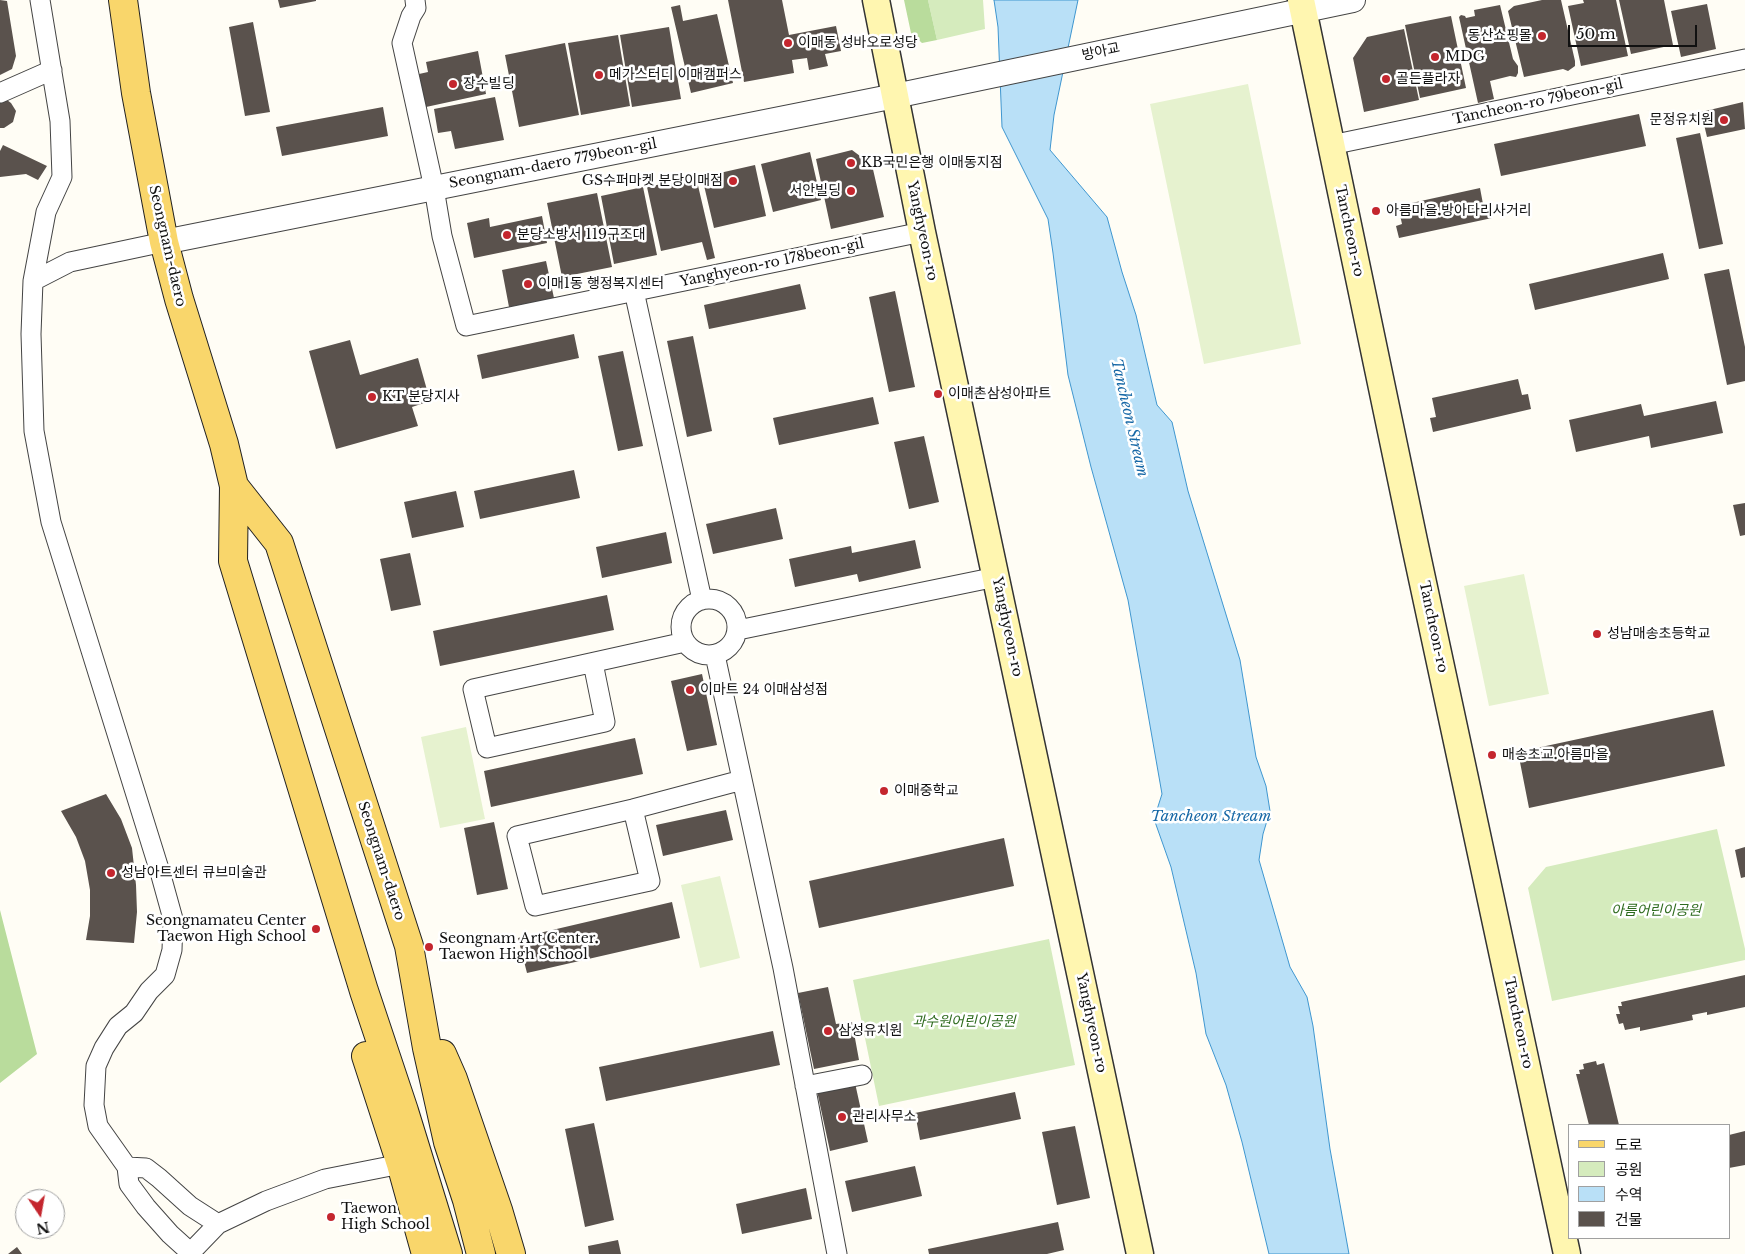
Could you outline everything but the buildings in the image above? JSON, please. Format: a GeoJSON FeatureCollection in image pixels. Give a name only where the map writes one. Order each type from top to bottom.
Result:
{"type":"FeatureCollection","features":[{"type":"Feature","properties":{"kind":"main road","name":"Seongnam-daero"},"geometry":{"type":"LineString","coordinates":[[123,0],[136,93],[164,242],[179,299],[224,444],[234,486],[233,561],[364,991],[404,1111],[448,1254]]}},
{"type":"Feature","properties":{"kind":"main road","name":"Yanghyeon-ro"},"geometry":{"type":"LineString","coordinates":[[876,0],[922,232],[1140,1254]]}},
{"type":"Feature","properties":{"kind":"main road","name":"Tancheon-ro"},"geometry":{"type":"LineString","coordinates":[[1302,5],[1567,1254]]}},
{"type":"Feature","properties":{"kind":"main road","name":"Seongnam-daero"},"geometry":{"type":"LineString","coordinates":[[234,486],[279,544],[409,946],[427,1048],[448,1142],[467,1200],[481,1254]]}},
{"type":"Feature","properties":{"kind":"main road"},"geometry":{"type":"LineString","coordinates":[[364,991],[359,1035],[401,1164],[426,1254]]}},
{"type":"Feature","properties":{"kind":"main road"},"geometry":{"type":"LineString","coordinates":[[421,1007],[453,1079],[498,1210],[511,1254]]}},
{"type":"Feature","properties":{"kind":"street"},"geometry":{"type":"LineString","coordinates":[[40,0],[60,121],[62,176],[46,212],[33,281],[31,334],[34,431],[51,522],[160,872],[173,920],[172,950],[165,975],[149,991],[134,1013],[118,1026],[104,1048],[96,1066],[94,1105],[98,1126],[127,1167],[129,1184],[146,1207],[190,1253],[218,1224],[266,1201],[325,1179],[401,1164]]}},
{"type":"Feature","properties":{"kind":"street"},"geometry":{"type":"LineString","coordinates":[[415,0],[416,8],[410,16],[402,43],[434,188]]}},
{"type":"Feature","properties":{"kind":"street"},"geometry":{"type":"LineString","coordinates":[[1302,5],[1353,0]]}},
{"type":"Feature","properties":{"kind":"street","name":"방아교"},"geometry":{"type":"LineString","coordinates":[[942,85],[1259,20],[1302,5]]}},
{"type":"Feature","properties":{"kind":"street","name":"Tancheon-ro 79beon-gil"},"geometry":{"type":"LineString","coordinates":[[1331,145],[1745,59]]}},
{"type":"Feature","properties":{"kind":"street"},"geometry":{"type":"LineString","coordinates":[[0,93],[52,70]]}},
{"type":"Feature","properties":{"kind":"street","name":"Seongnam-daero 779beon-gil"},"geometry":{"type":"LineString","coordinates":[[164,242],[942,85]]}},
{"type":"Feature","properties":{"kind":"street","name":"Yanghyeon-ro 178beon-gil"},"geometry":{"type":"LineString","coordinates":[[434,188],[442,236],[466,326],[922,232]]}},
{"type":"Feature","properties":{"kind":"street"},"geometry":{"type":"LineString","coordinates":[[33,281],[70,262],[164,242]]}},
{"type":"Feature","properties":{"kind":"street"},"geometry":{"type":"LineString","coordinates":[[634,291],[702,600]]}},
{"type":"Feature","properties":{"kind":"street"},"geometry":{"type":"LineString","coordinates":[[738,630],[996,577]]}},
{"type":"Feature","properties":{"kind":"street"},"geometry":{"type":"LineString","coordinates":[[711,599],[720,601],[734,612],[738,630],[735,639],[723,652],[705,656],[696,653],[688,647],[680,629],[686,610],[702,600],[711,599]]}},
{"type":"Feature","properties":{"kind":"street"},"geometry":{"type":"LineString","coordinates":[[593,663],[605,722],[487,748],[473,690],[685,642]]}},
{"type":"Feature","properties":{"kind":"street"},"geometry":{"type":"LineString","coordinates":[[715,655],[783,968],[837,1254]]}},
{"type":"Feature","properties":{"kind":"street"},"geometry":{"type":"LineString","coordinates":[[633,809],[650,881],[535,906],[517,836],[633,809],[742,780]]}},
{"type":"Feature","properties":{"kind":"street"},"geometry":{"type":"LineString","coordinates":[[806,1086],[862,1075]]}},
{"type":"Feature","properties":{"kind":"street"},"geometry":{"type":"LineString","coordinates":[[127,1167],[146,1168],[190,1206],[218,1224]]}},
{"type":"Feature","properties":{"kind":"green space"},"geometry":{"type":"Polygon","coordinates":[[[904,0],[928,0],[937,40],[922,43],[911,33],[904,0]]]}},
{"type":"Feature","properties":{"kind":"green space"},"geometry":{"type":"Polygon","coordinates":[[[928,0],[983,0],[985,29],[937,40],[928,0]]]}},
{"type":"Feature","properties":{"kind":"green space"},"geometry":{"type":"Polygon","coordinates":[[[1248,84],[1301,344],[1204,364],[1150,104],[1248,84]]]}},
{"type":"Feature","properties":{"kind":"green space"},"geometry":{"type":"Polygon","coordinates":[[[1524,574],[1549,694],[1489,706],[1464,586],[1524,574]]]}},
{"type":"Feature","properties":{"kind":"green space"},"geometry":{"type":"Polygon","coordinates":[[[466,727],[485,819],[440,828],[421,737],[466,727]]]}},
{"type":"Feature","properties":{"kind":"green space","name":"아름어린이공원"},"geometry":{"type":"Polygon","coordinates":[[[1717,829],[1745,949],[1745,960],[1552,1001],[1528,888],[1546,867],[1717,829]]]}},
{"type":"Feature","properties":{"kind":"green space"},"geometry":{"type":"Polygon","coordinates":[[[720,876],[740,958],[700,968],[681,885],[720,876]]]}},
{"type":"Feature","properties":{"kind":"green space"},"geometry":{"type":"Polygon","coordinates":[[[0,910],[37,1054],[0,1083],[0,910]]]}},
{"type":"Feature","properties":{"kind":"green space","name":"과수원어린이공원"},"geometry":{"type":"Polygon","coordinates":[[[1049,939],[1075,1065],[879,1106],[853,980],[1049,939]]]}},
{"type":"Feature","properties":{"kind":"water","name":"Tancheon Stream"},"geometry":{"type":"Polygon","coordinates":[[[994,0],[1078,0],[1054,115],[1050,150],[1107,217],[1136,315],[1157,405],[1172,422],[1188,491],[1240,660],[1256,757],[1266,786],[1270,811],[1263,834],[1259,860],[1290,967],[1307,997],[1313,1026],[1330,1149],[1349,1254],[1269,1254],[1226,1085],[1206,1034],[1196,973],[1171,867],[1154,819],[1162,794],[1128,600],[1068,375],[1048,219],[1002,127],[998,27],[994,0]]]}},
{"type":"Feature","properties":{"kind":"place","name":"동산쇼핑몰"},"geometry":{"type":"Point","coordinates":[1542,36]}},
{"type":"Feature","properties":{"kind":"place","name":"이매동 성바오로성당"},"geometry":{"type":"Point","coordinates":[788,43]}},
{"type":"Feature","properties":{"kind":"place","name":"MDG"},"geometry":{"type":"Point","coordinates":[1435,57]}},
{"type":"Feature","properties":{"kind":"place","name":"메가스터디 이매캠퍼스"},"geometry":{"type":"Point","coordinates":[599,75]}},
{"type":"Feature","properties":{"kind":"place","name":"골든플라자"},"geometry":{"type":"Point","coordinates":[1386,79]}},
{"type":"Feature","properties":{"kind":"place","name":"장수빌딩"},"geometry":{"type":"Point","coordinates":[453,84]}},
{"type":"Feature","properties":{"kind":"place","name":"문정유치원"},"geometry":{"type":"Point","coordinates":[1724,120]}},
{"type":"Feature","properties":{"kind":"place","name":"KB국민은행 이매동지점"},"geometry":{"type":"Point","coordinates":[851,163]}},
{"type":"Feature","properties":{"kind":"place","name":"GS수퍼마켓 분당이매점"},"geometry":{"type":"Point","coordinates":[733,181]}},
{"type":"Feature","properties":{"kind":"place","name":"서안빌딩"},"geometry":{"type":"Point","coordinates":[851,191]}},
{"type":"Feature","properties":{"kind":"place","name":"아름마을.방아다리사거리"},"geometry":{"type":"Point","coordinates":[1376,211]}},
{"type":"Feature","properties":{"kind":"place","name":"분당소방서 119구조대"},"geometry":{"type":"Point","coordinates":[507,235]}},
{"type":"Feature","properties":{"kind":"place","name":"이매1동 행정복지센터"},"geometry":{"type":"Point","coordinates":[528,284]}},
{"type":"Feature","properties":{"kind":"place","name":"이매촌삼성아파트"},"geometry":{"type":"Point","coordinates":[938,394]}},
{"type":"Feature","properties":{"kind":"place","name":"KT 분당지사"},"geometry":{"type":"Point","coordinates":[372,397]}},
{"type":"Feature","properties":{"kind":"place","name":"성남매송초등학교"},"geometry":{"type":"Point","coordinates":[1597,634]}},
{"type":"Feature","properties":{"kind":"place","name":"이마트 24 이매삼성점"},"geometry":{"type":"Point","coordinates":[690,690]}},
{"type":"Feature","properties":{"kind":"place","name":"매송초교.아름마을"},"geometry":{"type":"Point","coordinates":[1492,755]}},
{"type":"Feature","properties":{"kind":"place","name":"이매중학교"},"geometry":{"type":"Point","coordinates":[884,791]}},
{"type":"Feature","properties":{"kind":"place","name":"성남아트센터 큐브미술관"},"geometry":{"type":"Point","coordinates":[111,873]}},
{"type":"Feature","properties":{"kind":"place","name":"Seongnamateu Center Taewon High School"},"geometry":{"type":"Point","coordinates":[316,929]}},
{"type":"Feature","properties":{"kind":"place","name":"Seongnam Art Center. Taewon High School"},"geometry":{"type":"Point","coordinates":[429,947]}},
{"type":"Feature","properties":{"kind":"place","name":"삼성유치원"},"geometry":{"type":"Point","coordinates":[828,1031]}},
{"type":"Feature","properties":{"kind":"place","name":"관리사무소"},"geometry":{"type":"Point","coordinates":[842,1117]}},
{"type":"Feature","properties":{"kind":"place","name":"Taewon High School"},"geometry":{"type":"Point","coordinates":[331,1217]}}]}
